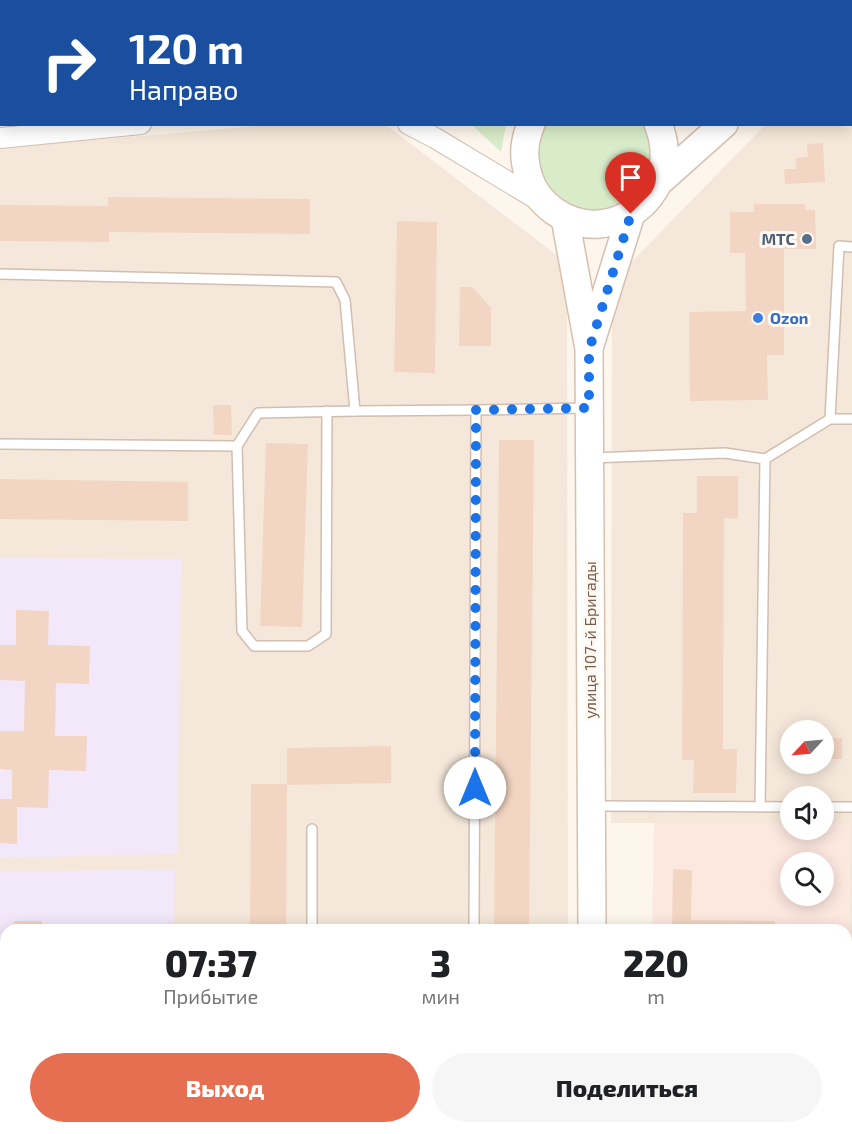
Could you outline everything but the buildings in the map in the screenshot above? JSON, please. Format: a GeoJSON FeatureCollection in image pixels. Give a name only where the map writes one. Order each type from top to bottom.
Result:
{"type":"FeatureCollection","features":[{"type":"Feature","properties":{"kind":"main road"},"geometry":{"type":"LineString","coordinates":[[530,126],[526,137],[524,161],[531,184],[555,211],[588,224],[610,223],[631,214],[648,200],[660,181],[722,126]]}},
{"type":"Feature","properties":{"kind":"main road"},"geometry":{"type":"LineString","coordinates":[[659,126],[663,136],[665,159],[660,181]]}},
{"type":"Feature","properties":{"kind":"main road"},"geometry":{"type":"LineString","coordinates":[[555,211],[589,350]]}},
{"type":"Feature","properties":{"kind":"main road"},"geometry":{"type":"LineString","coordinates":[[589,350],[631,214]]}},
{"type":"Feature","properties":{"kind":"main road","name":"улица 107-й Бригады"},"geometry":{"type":"LineString","coordinates":[[589,350],[592,924]]}},
{"type":"Feature","properties":{"kind":"street"},"geometry":{"type":"LineString","coordinates":[[0,138],[121,126]]}},
{"type":"Feature","properties":{"kind":"street"},"geometry":{"type":"LineString","coordinates":[[412,126],[555,211]]}},
{"type":"Feature","properties":{"kind":"lane"},"geometry":{"type":"LineString","coordinates":[[830,419],[839,246],[852,247]]}},
{"type":"Feature","properties":{"kind":"lane"},"geometry":{"type":"LineString","coordinates":[[0,274],[336,282],[345,300],[355,411]]}},
{"type":"Feature","properties":{"kind":"lane"},"geometry":{"type":"LineString","coordinates":[[327,411],[326,634],[308,646],[254,646],[242,631],[237,446],[258,413],[327,411],[589,408]]}},
{"type":"Feature","properties":{"kind":"lane"},"geometry":{"type":"LineString","coordinates":[[474,924],[476,410]]}},
{"type":"Feature","properties":{"kind":"lane"},"geometry":{"type":"LineString","coordinates":[[589,458],[725,453],[765,459],[830,419],[852,419]]}},
{"type":"Feature","properties":{"kind":"lane"},"geometry":{"type":"LineString","coordinates":[[0,444],[237,446]]}},
{"type":"Feature","properties":{"kind":"lane"},"geometry":{"type":"LineString","coordinates":[[760,807],[765,459]]}},
{"type":"Feature","properties":{"kind":"lane"},"geometry":{"type":"LineString","coordinates":[[591,806],[780,807]]}},
{"type":"Feature","properties":{"kind":"lane"},"geometry":{"type":"LineString","coordinates":[[834,807],[852,807]]}},
{"type":"Feature","properties":{"kind":"lane"},"geometry":{"type":"LineString","coordinates":[[312,828],[312,924]]}},
{"type":"Feature","properties":{"kind":"shaded area"},"geometry":{"type":"Polygon","coordinates":[[[259,126],[387,126],[567,263],[568,924],[0,924],[0,148],[259,126]]]}},
{"type":"Feature","properties":{"kind":"shaded area"},"geometry":{"type":"Polygon","coordinates":[[[764,126],[852,126],[852,924],[849,924],[849,824],[834,824],[834,786],[780,786],[780,823],[611,823],[612,282],[764,126]]]}},
{"type":"Feature","properties":{"kind":"shaded area"},"geometry":{"type":"Polygon","coordinates":[[[0,558],[181,559],[177,854],[0,858],[0,558]]]}},
{"type":"Feature","properties":{"kind":"shaded area"},"geometry":{"type":"Polygon","coordinates":[[[654,823],[780,823],[780,840],[834,840],[834,824],[849,824],[849,924],[652,924],[654,823]]]}},
{"type":"Feature","properties":{"kind":"shaded area"},"geometry":{"type":"Polygon","coordinates":[[[175,869],[174,924],[0,924],[0,872],[175,869]]]}},
{"type":"Feature","properties":{"kind":"green space"},"geometry":{"type":"Polygon","coordinates":[[[473,126],[506,126],[501,152],[473,126]]]}},
{"type":"Feature","properties":{"kind":"green space"},"geometry":{"type":"Polygon","coordinates":[[[546,126],[644,126],[650,142],[650,167],[641,185],[631,197],[619,205],[593,210],[580,208],[567,202],[556,193],[542,174],[538,153],[546,126]]]}},
{"type":"Feature","properties":{"kind":"place","name":"МТС"},"geometry":{"type":"Point","coordinates":[807,239]}},
{"type":"Feature","properties":{"kind":"place","name":"Ozon"},"geometry":{"type":"Point","coordinates":[758,318]}},
{"type":"Feature","properties":{"kind":"route"},"geometry":{"type":"LineString","coordinates":[[475,788],[476,410],[589,408],[589,350],[631,214]]}}]}
